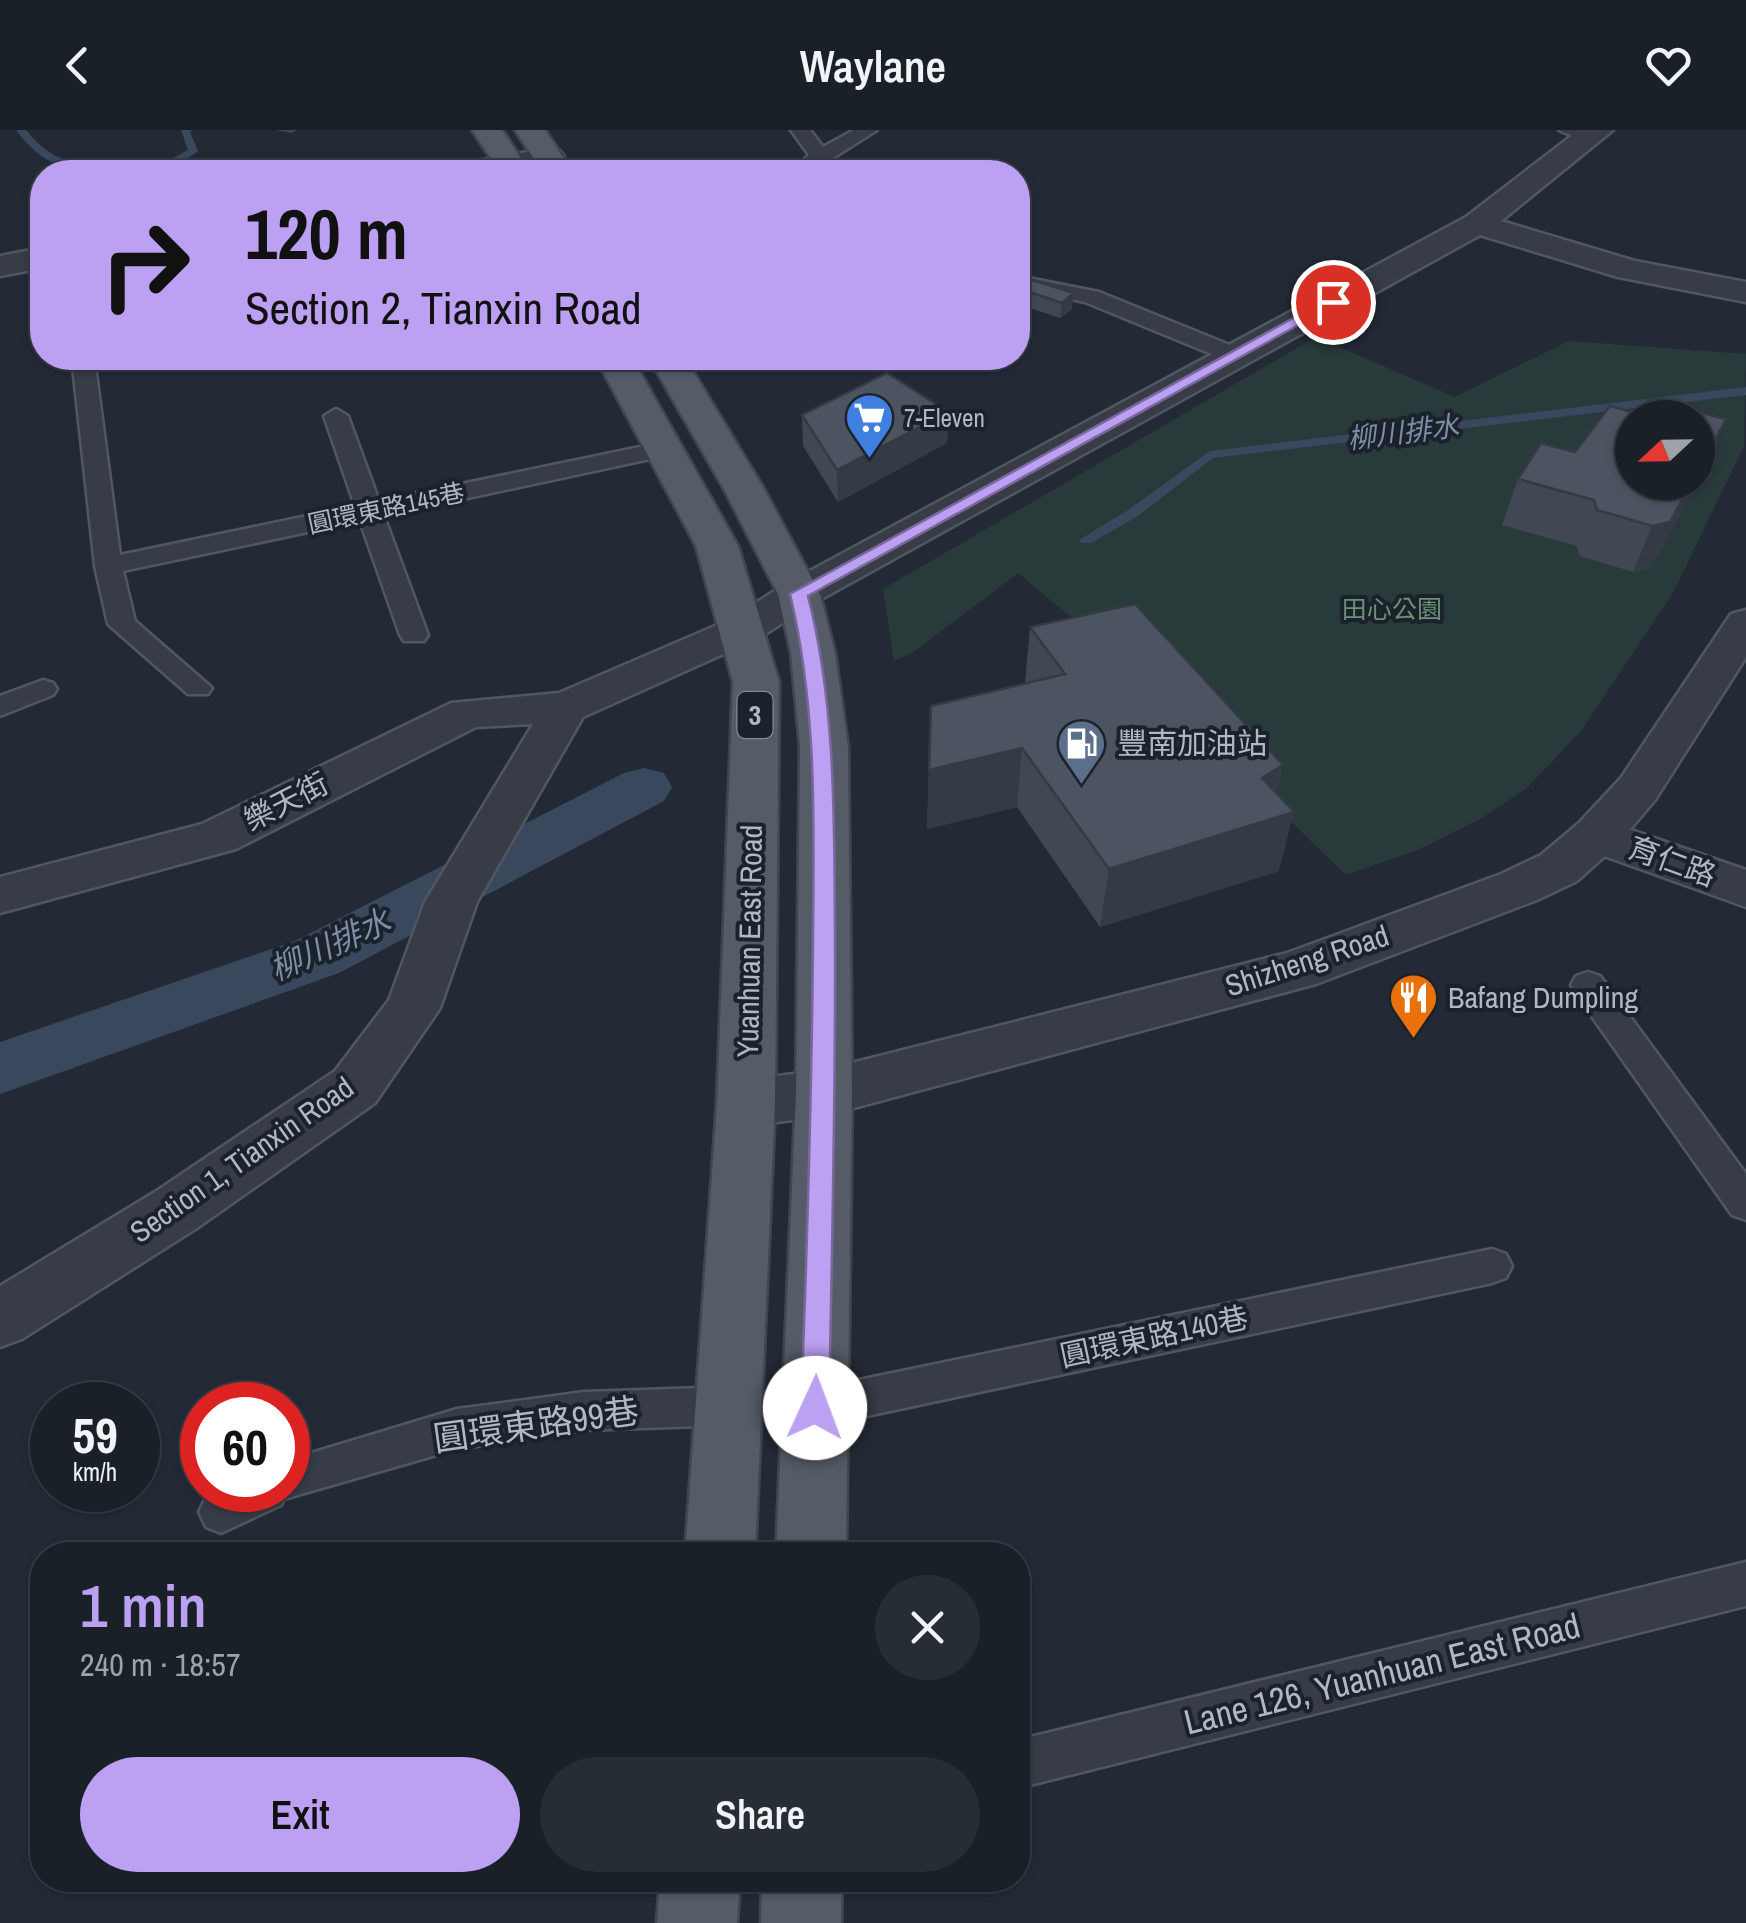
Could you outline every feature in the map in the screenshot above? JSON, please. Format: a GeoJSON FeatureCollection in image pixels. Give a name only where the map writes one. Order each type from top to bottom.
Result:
{"type":"FeatureCollection","features":[{"type":"Feature","properties":{"kind":"main road"},"geometry":{"type":"LineString","coordinates":[[487,130],[507,160]]}},
{"type":"Feature","properties":{"kind":"main road"},"geometry":{"type":"LineString","coordinates":[[530,130],[551,160]]}},
{"type":"Feature","properties":{"kind":"main road","name":"Yuanhuan East Road"},"geometry":{"type":"LineString","coordinates":[[621,370],[717,546],[756,682],[746,1103],[721,1542]]}},
{"type":"Feature","properties":{"kind":"main road","name":"3"},"geometry":{"type":"LineString","coordinates":[[674,370],[744,489],[798,594],[813,653],[824,747],[824,1093],[811,1542]]}},
{"type":"Feature","properties":{"kind":"main road"},"geometry":{"type":"LineString","coordinates":[[697,1923],[699,1892]]}},
{"type":"Feature","properties":{"kind":"main road"},"geometry":{"type":"LineString","coordinates":[[801,1923],[802,1892]]}},
{"type":"Feature","properties":{"kind":"street"},"geometry":{"type":"LineString","coordinates":[[566,707],[744,630],[798,594],[1476,224],[1585,132]]}},
{"type":"Feature","properties":{"kind":"street"},"geometry":{"type":"LineString","coordinates":[[1476,224],[1630,270],[1746,292]]}},
{"type":"Feature","properties":{"kind":"street"},"geometry":{"type":"LineString","coordinates":[[0,266],[30,260]]}},
{"type":"Feature","properties":{"kind":"street","name":"Shizheng Road"},"geometry":{"type":"LineString","coordinates":[[746,1103],[824,1093],[1297,970],[1559,868],[1598,835],[1638,789],[1746,623]]}},
{"type":"Feature","properties":{"kind":"street","name":"樂天街"},"geometry":{"type":"LineString","coordinates":[[0,894],[218,837],[467,713],[566,707]]}},
{"type":"Feature","properties":{"kind":"street","name":"Section 1, Tianxin Road"},"geometry":{"type":"LineString","coordinates":[[0,1319],[176,1210],[355,1088],[413,1008],[452,902],[566,707]]}},
{"type":"Feature","properties":{"kind":"street","name":"育仁路"},"geometry":{"type":"LineString","coordinates":[[1598,835],[1746,890]]}},
{"type":"Feature","properties":{"kind":"lane"},"geometry":{"type":"LineString","coordinates":[[800,130],[820,156]]}},
{"type":"Feature","properties":{"kind":"lane"},"geometry":{"type":"LineString","coordinates":[[815,160],[868,130]]}},
{"type":"Feature","properties":{"kind":"lane"},"geometry":{"type":"LineString","coordinates":[[1030,284],[1090,296],[1234,356]]}},
{"type":"Feature","properties":{"kind":"lane"},"geometry":{"type":"LineString","coordinates":[[84,370],[108,566],[122,624],[198,688]]}},
{"type":"Feature","properties":{"kind":"lane"},"geometry":{"type":"LineString","coordinates":[[336,416],[414,635]]}},
{"type":"Feature","properties":{"kind":"lane","name":"圓環東路145巷"},"geometry":{"type":"LineString","coordinates":[[108,566],[664,449]]}},
{"type":"Feature","properties":{"kind":"lane"},"geometry":{"type":"LineString","coordinates":[[0,708],[43,689]]}},
{"type":"Feature","properties":{"kind":"lane"},"geometry":{"type":"LineString","coordinates":[[1588,985],[1746,1204]]}},
{"type":"Feature","properties":{"kind":"lane","name":"圓環東路140巷"},"geometry":{"type":"LineString","coordinates":[[815,1408],[1492,1266]]}},
{"type":"Feature","properties":{"kind":"lane","name":"圓環東路99巷"},"geometry":{"type":"LineString","coordinates":[[310,1473],[457,1429],[584,1411],[730,1406]]}},
{"type":"Feature","properties":{"kind":"lane","name":"Lane 126, Yuanhuan East Road"},"geometry":{"type":"LineString","coordinates":[[1030,1761],[1746,1584]]}},
{"type":"Feature","properties":{"kind":"green space","name":"田心公園"},"geometry":{"type":"Polygon","coordinates":[[[1316,337],[1455,397],[1569,341],[1746,354],[1744,446],[1674,591],[1580,732],[1527,788],[1480,819],[1418,850],[1346,875],[1126,663],[1018,573],[912,653],[894,661],[883,589],[1316,337]]]}},
{"type":"Feature","properties":{"kind":"building"},"geometry":{"type":"Polygon","coordinates":[[[1030,280],[1074,293],[1062,303],[1030,292],[1030,280]]]}},
{"type":"Feature","properties":{"kind":"building"},"geometry":{"type":"Polygon","coordinates":[[[887,373],[948,412],[837,470],[802,415],[887,373]]]}},
{"type":"Feature","properties":{"kind":"building"},"geometry":{"type":"Polygon","coordinates":[[[1610,406],[1615,407],[1615,500],[1682,500],[1670,522],[1652,526],[1597,510],[1594,500],[1518,479],[1541,443],[1575,452],[1610,406]]]}},
{"type":"Feature","properties":{"kind":"building"},"geometry":{"type":"Polygon","coordinates":[[[1715,416],[1726,419],[1715,440],[1715,416]]]}},
{"type":"Feature","properties":{"kind":"building"},"geometry":{"type":"Polygon","coordinates":[[[1135,604],[1283,765],[1262,778],[1294,812],[1109,869],[1022,748],[929,770],[931,706],[1065,674],[1030,627],[1135,604]]]}},
{"type":"Feature","properties":{"kind":"waterway"},"geometry":{"type":"LineString","coordinates":[[21,130],[56,160]]}},
{"type":"Feature","properties":{"kind":"waterway"},"geometry":{"type":"LineString","coordinates":[[178,160],[193,151],[185,131],[188,130]]}},
{"type":"Feature","properties":{"kind":"waterway"},"geometry":{"type":"LineString","coordinates":[[280,130],[292,130]]}},
{"type":"Feature","properties":{"kind":"waterway","name":"柳川排水"},"geometry":{"type":"LineString","coordinates":[[1086,540],[1133,513],[1210,455],[1746,391]]}},
{"type":"Feature","properties":{"kind":"waterway","name":"柳川排水"},"geometry":{"type":"LineString","coordinates":[[0,1068],[317,957],[644,787]]}},
{"type":"Feature","properties":{"kind":"place","name":"7-Eleven"},"geometry":{"type":"Point","coordinates":[869,460]}},
{"type":"Feature","properties":{"kind":"place","name":"豐南加油站"},"geometry":{"type":"Point","coordinates":[1082,786]}},
{"type":"Feature","properties":{"kind":"place","name":"Bafang Dumpling"},"geometry":{"type":"Point","coordinates":[1413,1040]}},
{"type":"Feature","properties":{"kind":"route"},"geometry":{"type":"LineString","coordinates":[[815,1408],[824,1093],[824,747],[813,653],[798,594],[1333,302]]}}]}
